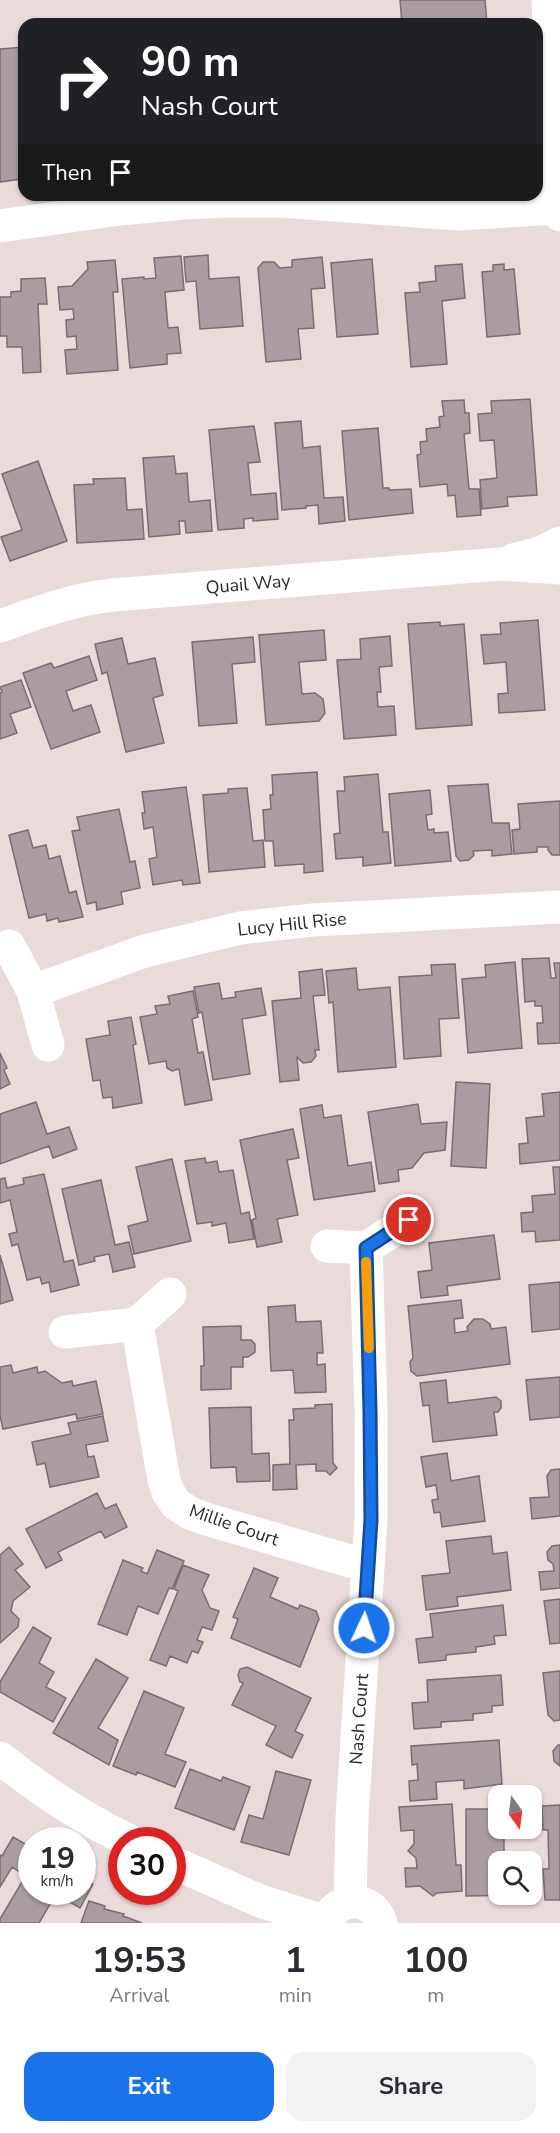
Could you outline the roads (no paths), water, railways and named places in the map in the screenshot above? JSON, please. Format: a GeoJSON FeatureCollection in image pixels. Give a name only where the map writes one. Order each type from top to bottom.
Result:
{"type":"FeatureCollection","features":[{"type":"Feature","properties":{"kind":"street"},"geometry":{"type":"LineString","coordinates":[[0,226],[120,209],[225,201],[279,201],[457,214],[560,212],[548,0]]}},
{"type":"Feature","properties":{"kind":"street","name":"Quail Way"},"geometry":{"type":"LineString","coordinates":[[500,564],[540,553],[560,543]]}},
{"type":"Feature","properties":{"kind":"street","name":"Quail Way"},"geometry":{"type":"LineString","coordinates":[[0,626],[56,606],[92,597],[500,564],[560,568]]}},
{"type":"Feature","properties":{"kind":"street","name":"Lucy Hill Rise"},"geometry":{"type":"LineString","coordinates":[[33,991],[145,951],[240,928],[313,920],[560,907]]}},
{"type":"Feature","properties":{"kind":"street"},"geometry":{"type":"LineString","coordinates":[[9,946],[33,991],[48,1045]]}},
{"type":"Feature","properties":{"kind":"street"},"geometry":{"type":"LineString","coordinates":[[327,1246],[366,1248],[409,1220]]}},
{"type":"Feature","properties":{"kind":"street","name":"Nash Court"},"geometry":{"type":"LineString","coordinates":[[334,1916],[352,1817],[371,1520],[371,1422],[366,1248]]}},
{"type":"Feature","properties":{"kind":"street"},"geometry":{"type":"LineString","coordinates":[[65,1332],[137,1324],[170,1294]]}},
{"type":"Feature","properties":{"kind":"street","name":"Millie Court"},"geometry":{"type":"LineString","coordinates":[[137,1324],[164,1480],[176,1504],[206,1519],[367,1566]]}},
{"type":"Feature","properties":{"kind":"street"},"geometry":{"type":"LineString","coordinates":[[0,1758],[69,1807],[108,1829]]}},
{"type":"Feature","properties":{"kind":"street"},"geometry":{"type":"LineString","coordinates":[[186,1868],[260,1901],[334,1916],[360,1902],[375,1911],[381,1923]]}}]}
